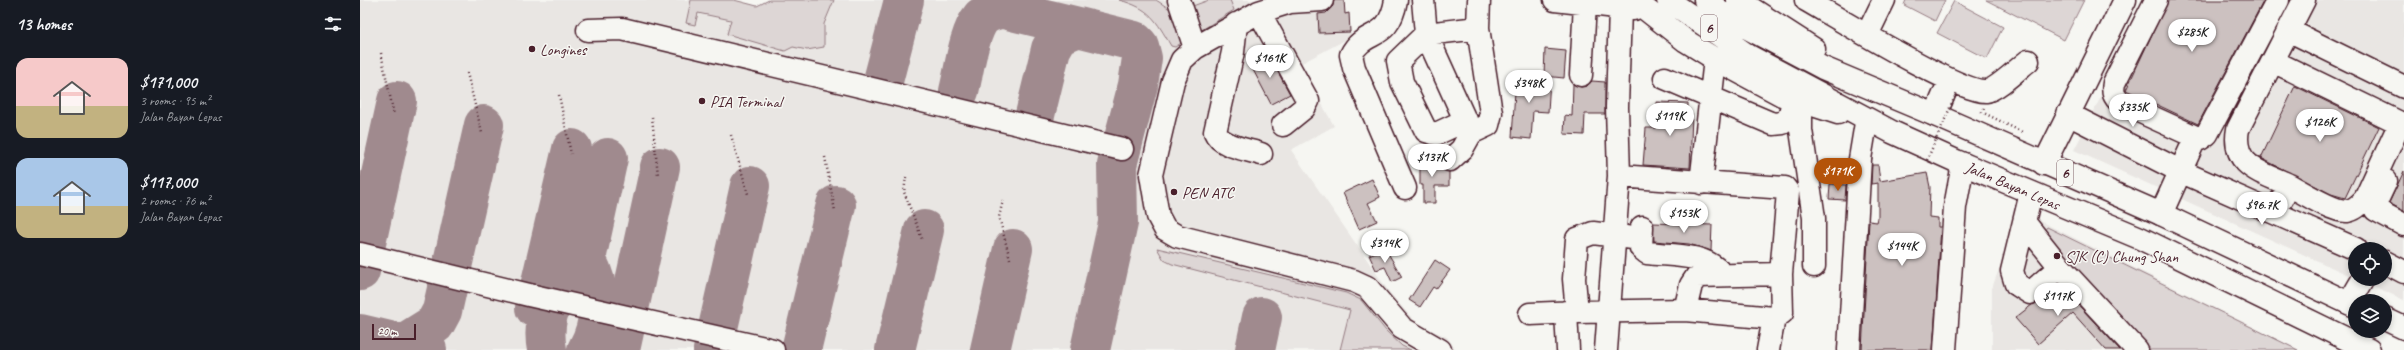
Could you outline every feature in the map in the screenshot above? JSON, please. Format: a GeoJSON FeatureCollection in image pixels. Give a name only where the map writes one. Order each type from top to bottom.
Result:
{"type":"FeatureCollection","features":[{"type":"Feature","properties":{"kind":"main road"},"geometry":{"type":"LineString","coordinates":[[1179,0],[1195,48]]}},
{"type":"Feature","properties":{"kind":"main road"},"geometry":{"type":"LineString","coordinates":[[1322,0],[1290,2],[1259,12],[1195,48],[1182,60],[1173,81],[1150,175],[1158,216],[1165,229],[1177,236],[1367,287],[1402,328],[1440,350]]}},
{"type":"Feature","properties":{"kind":"main road"},"geometry":{"type":"LineString","coordinates":[[1396,0],[1390,23],[1384,29],[1358,44],[1351,55],[1354,68],[1405,188]]}},
{"type":"Feature","properties":{"kind":"main road"},"geometry":{"type":"LineString","coordinates":[[1423,0],[1426,34],[1469,127],[1462,149],[1450,160]]}},
{"type":"Feature","properties":{"kind":"main road"},"geometry":{"type":"LineString","coordinates":[[1478,28],[1426,34],[1398,61],[1402,82],[1426,131],[1436,134],[1469,127],[1488,125],[1491,113],[1478,28],[1479,0]]}},
{"type":"Feature","properties":{"kind":"main road"},"geometry":{"type":"LineString","coordinates":[[1555,0],[1586,4],[1633,6],[1715,59],[1782,95],[1892,132]]}},
{"type":"Feature","properties":{"kind":"main road","name":"Jalan Bayan Lepas"},"geometry":{"type":"LineString","coordinates":[[1668,0],[1749,56],[1892,132],[1963,164],[2140,238],[2363,348]]}},
{"type":"Feature","properties":{"kind":"main road","name":"Jalan Bayan Lepas"},"geometry":{"type":"LineString","coordinates":[[1705,0],[1734,21],[1823,68],[2162,214],[2348,303]]}},
{"type":"Feature","properties":{"kind":"main road"},"geometry":{"type":"LineString","coordinates":[[1738,0],[1883,93]]}},
{"type":"Feature","properties":{"kind":"main road"},"geometry":{"type":"LineString","coordinates":[[1806,0],[1954,86],[1986,91],[2028,61]]}},
{"type":"Feature","properties":{"kind":"main road"},"geometry":{"type":"LineString","coordinates":[[1866,35],[1884,0]]}},
{"type":"Feature","properties":{"kind":"main road"},"geometry":{"type":"LineString","coordinates":[[2044,164],[2125,0]]}},
{"type":"Feature","properties":{"kind":"main road"},"geometry":{"type":"LineString","coordinates":[[2156,0],[2114,83],[2112,91],[2115,98],[2121,103],[2195,139],[2200,139],[2207,134],[2278,0]]}},
{"type":"Feature","properties":{"kind":"main road"},"geometry":{"type":"LineString","coordinates":[[2273,61],[2402,119],[2364,199],[2357,207],[2347,211],[2336,209],[2252,167],[2241,157],[2236,143],[2238,129],[2304,0]]}},
{"type":"Feature","properties":{"kind":"main road"},"geometry":{"type":"LineString","coordinates":[[1581,75],[1586,4]]}},
{"type":"Feature","properties":{"kind":"main road"},"geometry":{"type":"LineString","coordinates":[[1606,350],[1613,236],[1619,176],[1617,107],[1633,6]]}},
{"type":"Feature","properties":{"kind":"main road"},"geometry":{"type":"LineString","coordinates":[[1259,12],[1308,101],[1304,108],[1283,124]]}},
{"type":"Feature","properties":{"kind":"main road"},"geometry":{"type":"LineString","coordinates":[[1236,24],[1233,52],[1215,132],[1218,138],[1224,143],[1261,154]]}},
{"type":"Feature","properties":{"kind":"main road"},"geometry":{"type":"LineString","coordinates":[[2112,25],[2137,37]]}},
{"type":"Feature","properties":{"kind":"main road"},"geometry":{"type":"LineString","coordinates":[[588,30],[622,29],[1122,149]]}},
{"type":"Feature","properties":{"kind":"main road"},"geometry":{"type":"LineString","coordinates":[[2288,30],[2404,87]]}},
{"type":"Feature","properties":{"kind":"main road"},"geometry":{"type":"LineString","coordinates":[[1701,183],[1715,59]]}},
{"type":"Feature","properties":{"kind":"main road"},"geometry":{"type":"LineString","coordinates":[[1665,78],[1773,124],[1779,124],[1789,117],[1797,100]]}},
{"type":"Feature","properties":{"kind":"main road"},"geometry":{"type":"LineString","coordinates":[[1935,115],[1954,86]]}},
{"type":"Feature","properties":{"kind":"main road"},"geometry":{"type":"LineString","coordinates":[[1797,100],[1814,218],[1814,266]]}},
{"type":"Feature","properties":{"kind":"main road"},"geometry":{"type":"LineString","coordinates":[[2068,114],[2182,172],[2348,246]]}},
{"type":"Feature","properties":{"kind":"main road"},"geometry":{"type":"LineString","coordinates":[[1849,350],[1860,159],[1866,123]]}},
{"type":"Feature","properties":{"kind":"main road"},"geometry":{"type":"LineString","coordinates":[[2162,214],[2182,172],[2195,139]]}},
{"type":"Feature","properties":{"kind":"main road"},"geometry":{"type":"LineString","coordinates":[[2404,144],[2375,206],[2376,210],[2404,225]]}},
{"type":"Feature","properties":{"kind":"main road"},"geometry":{"type":"LineString","coordinates":[[1945,350],[1955,207],[1963,164]]}},
{"type":"Feature","properties":{"kind":"main road"},"geometry":{"type":"LineString","coordinates":[[1530,314],[1686,310],[1774,318],[1782,313],[1781,274],[1788,192],[1785,188],[1619,176]]}},
{"type":"Feature","properties":{"kind":"main road"},"geometry":{"type":"LineString","coordinates":[[2275,214],[2289,185]]}},
{"type":"Feature","properties":{"kind":"main road"},"geometry":{"type":"LineString","coordinates":[[2031,193],[2025,223],[2012,271],[2016,284],[2030,294],[2060,267]]}},
{"type":"Feature","properties":{"kind":"main road"},"geometry":{"type":"LineString","coordinates":[[2025,223],[2060,267],[2137,350]]}},
{"type":"Feature","properties":{"kind":"main road"},"geometry":{"type":"LineString","coordinates":[[1568,350],[1577,239],[1593,232],[1613,236],[1641,233],[1641,248],[1647,253],[1698,259],[1709,262],[1722,274]]}},
{"type":"Feature","properties":{"kind":"main road"},"geometry":{"type":"LineString","coordinates":[[360,254],[529,295],[773,350]]}},
{"type":"Feature","properties":{"kind":"main road"},"geometry":{"type":"LineString","coordinates":[[2392,266],[2404,272]]}},
{"type":"Feature","properties":{"kind":"main road"},"geometry":{"type":"LineString","coordinates":[[1686,310],[1691,285],[1697,276],[1722,274],[1781,274]]}},
{"type":"Feature","properties":{"kind":"main road"},"geometry":{"type":"LineString","coordinates":[[1768,350],[1774,318]]}},
{"type":"Feature","properties":{"kind":"path"},"geometry":{"type":"LineString","coordinates":[[381,53],[394,115]]}},
{"type":"Feature","properties":{"kind":"path"},"geometry":{"type":"LineString","coordinates":[[467,73],[482,133]]}},
{"type":"Feature","properties":{"kind":"path"},"geometry":{"type":"LineString","coordinates":[[1927,160],[1954,86]]}},
{"type":"Feature","properties":{"kind":"path"},"geometry":{"type":"LineString","coordinates":[[559,94],[571,154]]}},
{"type":"Feature","properties":{"kind":"path"},"geometry":{"type":"LineString","coordinates":[[1985,105],[1982,112],[2030,136]]}},
{"type":"Feature","properties":{"kind":"path"},"geometry":{"type":"LineString","coordinates":[[652,117],[658,175]]}},
{"type":"Feature","properties":{"kind":"path"},"geometry":{"type":"LineString","coordinates":[[731,135],[748,194]]}},
{"type":"Feature","properties":{"kind":"path"},"geometry":{"type":"LineString","coordinates":[[825,157],[835,211]]}},
{"type":"Feature","properties":{"kind":"path"},"geometry":{"type":"LineString","coordinates":[[906,177],[904,192],[922,240]]}},
{"type":"Feature","properties":{"kind":"path"},"geometry":{"type":"LineString","coordinates":[[1003,200],[999,216],[1010,259]]}},
{"type":"Feature","properties":{"kind":"shaded area"},"geometry":{"type":"Polygon","coordinates":[[[360,0],[734,0],[757,6],[769,0],[1344,0],[1345,14],[1349,13],[1351,37],[1300,64],[1334,126],[1291,150],[1390,293],[1417,324],[1447,337],[1456,350],[360,350],[360,0]]]}},
{"type":"Feature","properties":{"kind":"shaded area"},"geometry":{"type":"Polygon","coordinates":[[[691,0],[734,0],[757,6],[769,0],[834,0],[824,24],[824,47],[807,50],[793,47],[785,51],[727,34],[731,20],[698,13],[695,25],[686,23],[691,0]]]}},
{"type":"Feature","properties":{"kind":"shaded area"},"geometry":{"type":"Polygon","coordinates":[[[1119,0],[1156,0],[1173,11],[1186,40],[1175,47],[1171,46],[1151,16],[1130,3],[1119,0]]]}},
{"type":"Feature","properties":{"kind":"shaded area"},"geometry":{"type":"Polygon","coordinates":[[[1209,0],[1230,0],[1234,10],[1200,31],[1190,7],[1209,0]]]}},
{"type":"Feature","properties":{"kind":"shaded area"},"geometry":{"type":"Polygon","coordinates":[[[1906,0],[1945,0],[1935,21],[1904,5],[1906,0]]]}},
{"type":"Feature","properties":{"kind":"shaded area"},"geometry":{"type":"Polygon","coordinates":[[[1986,0],[2084,0],[2064,40],[1986,0]]]}},
{"type":"Feature","properties":{"kind":"shaded area"},"geometry":{"type":"Polygon","coordinates":[[[2150,0],[2404,0],[2404,300],[2373,286],[2392,286],[2392,242],[2348,242],[2348,275],[2074,150],[2150,0]]]}},
{"type":"Feature","properties":{"kind":"shaded area"},"geometry":{"type":"Polygon","coordinates":[[[1954,1],[2003,27],[1987,59],[1937,33],[1954,1]]]}},
{"type":"Feature","properties":{"kind":"shaded area","name":"SJK (C) Chung Shan"},"geometry":{"type":"Polygon","coordinates":[[[2020,212],[2299,350],[1992,350],[1992,288],[2020,212]]]}},
{"type":"Feature","properties":{"kind":"shaded area"},"geometry":{"type":"Polygon","coordinates":[[[2047,227],[2298,350],[2147,350],[2044,231],[2047,227]]]}},
{"type":"Feature","properties":{"kind":"shaded area"},"geometry":{"type":"Polygon","coordinates":[[[1157,248],[1346,293],[1361,300],[1386,331],[1402,346],[1411,350],[1340,350],[1350,310],[1172,264],[1164,260],[1157,248]]]}},
{"type":"Feature","properties":{"kind":"building"},"geometry":{"type":"Polygon","coordinates":[[[1334,0],[1344,0],[1345,14],[1349,13],[1350,32],[1319,33],[1318,14],[1326,13],[1333,6],[1334,0]]]}},
{"type":"Feature","properties":{"kind":"building"},"geometry":{"type":"Polygon","coordinates":[[[2168,0],[2264,0],[2198,124],[2126,90],[2168,0]]]}},
{"type":"Feature","properties":{"kind":"building"},"geometry":{"type":"Polygon","coordinates":[[[1545,49],[1566,51],[1564,78],[1544,76],[1545,49]]]}},
{"type":"Feature","properties":{"kind":"building"},"geometry":{"type":"Polygon","coordinates":[[[1268,54],[1290,94],[1271,104],[1250,64],[1268,54]]]}},
{"type":"Feature","properties":{"kind":"building"},"geometry":{"type":"Polygon","coordinates":[[[1516,76],[1550,79],[1548,112],[1533,111],[1531,139],[1512,137],[1516,76]]]}},
{"type":"Feature","properties":{"kind":"building"},"geometry":{"type":"Polygon","coordinates":[[[1592,81],[1605,82],[1605,114],[1585,114],[1584,135],[1564,134],[1565,115],[1572,116],[1573,84],[1581,87],[1587,86],[1592,81]]]}},
{"type":"Feature","properties":{"kind":"building"},"geometry":{"type":"Polygon","coordinates":[[[2295,86],[2379,127],[2345,198],[2331,194],[2261,158],[2295,86]]]}},
{"type":"Feature","properties":{"kind":"building"},"geometry":{"type":"Polygon","coordinates":[[[1657,102],[1688,103],[1688,114],[1692,114],[1690,168],[1643,165],[1646,128],[1657,128],[1657,102]]]}},
{"type":"Feature","properties":{"kind":"building"},"geometry":{"type":"Polygon","coordinates":[[[1420,158],[1438,158],[1441,168],[1449,172],[1449,186],[1435,186],[1435,203],[1423,203],[1423,185],[1420,185],[1420,158]]]}},
{"type":"Feature","properties":{"kind":"building"},"geometry":{"type":"Polygon","coordinates":[[[1872,165],[1878,165],[1880,181],[1927,173],[1930,187],[1929,217],[1938,218],[1938,227],[1941,227],[1933,350],[1862,350],[1869,221],[1877,222],[1878,218],[1878,183],[1871,184],[1872,165]]]}},
{"type":"Feature","properties":{"kind":"building"},"geometry":{"type":"Polygon","coordinates":[[[2404,171],[2404,211],[2389,203],[2404,171]]]}},
{"type":"Feature","properties":{"kind":"building"},"geometry":{"type":"Polygon","coordinates":[[[1372,179],[1380,197],[1368,203],[1377,221],[1359,229],[1343,193],[1372,179]]]}},
{"type":"Feature","properties":{"kind":"building"},"geometry":{"type":"Polygon","coordinates":[[[1830,184],[1846,185],[1845,200],[1829,199],[1830,184]]]}},
{"type":"Feature","properties":{"kind":"building"},"geometry":{"type":"Polygon","coordinates":[[[1653,223],[1712,225],[1711,251],[1689,244],[1654,241],[1653,223]]]}},
{"type":"Feature","properties":{"kind":"building"},"geometry":{"type":"Polygon","coordinates":[[[1385,248],[1402,277],[1392,282],[1385,267],[1376,270],[1369,255],[1385,248]]]}},
{"type":"Feature","properties":{"kind":"building"},"geometry":{"type":"Polygon","coordinates":[[[1435,260],[1450,270],[1436,289],[1433,287],[1420,307],[1409,300],[1435,260]]]}},
{"type":"Feature","properties":{"kind":"building"},"geometry":{"type":"Polygon","coordinates":[[[2059,284],[2120,350],[2106,350],[2073,313],[2038,344],[2015,318],[2059,284]]]}},
{"type":"Feature","properties":{"kind":"taxiway"},"geometry":{"type":"LineString","coordinates":[[883,81],[904,0]]}},
{"type":"Feature","properties":{"kind":"taxiway"},"geometry":{"type":"LineString","coordinates":[[959,91],[973,33],[981,18],[987,13],[1000,8],[1078,27],[1059,35],[1051,49],[1034,119]]}},
{"type":"Feature","properties":{"kind":"taxiway"},"geometry":{"type":"LineString","coordinates":[[1078,27],[1134,41],[1139,46],[1142,58],[1138,85],[1117,165],[1118,223],[1090,350]]}},
{"type":"Feature","properties":{"kind":"taxiway"},"geometry":{"type":"LineString","coordinates":[[360,271],[397,101]]}},
{"type":"Feature","properties":{"kind":"taxiway"},"geometry":{"type":"LineString","coordinates":[[403,344],[435,324],[442,311],[484,125]]}},
{"type":"Feature","properties":{"kind":"taxiway"},"geometry":{"type":"LineString","coordinates":[[535,308],[572,149]]}},
{"type":"Feature","properties":{"kind":"taxiway"},"geometry":{"type":"LineString","coordinates":[[547,350],[546,324],[549,311],[553,299],[567,277],[586,259],[608,158]]}},
{"type":"Feature","properties":{"kind":"taxiway"},"geometry":{"type":"LineString","coordinates":[[620,350],[660,167]]}},
{"type":"Feature","properties":{"kind":"taxiway"},"geometry":{"type":"LineString","coordinates":[[713,350],[750,186]]}},
{"type":"Feature","properties":{"kind":"taxiway"},"geometry":{"type":"LineString","coordinates":[[801,350],[836,205]]}},
{"type":"Feature","properties":{"kind":"taxiway"},"geometry":{"type":"LineString","coordinates":[[895,350],[924,230]]}},
{"type":"Feature","properties":{"kind":"taxiway"},"geometry":{"type":"LineString","coordinates":[[990,350],[1013,249]]}},
{"type":"Feature","properties":{"kind":"taxiway"},"geometry":{"type":"LineString","coordinates":[[586,259],[595,281],[598,304],[596,327],[587,350]]}},
{"type":"Feature","properties":{"kind":"taxiway"},"geometry":{"type":"LineString","coordinates":[[1255,350],[1262,317]]}},
{"type":"Feature","properties":{"kind":"taxiway"},"geometry":{"type":"LineString","coordinates":[[360,334],[427,350]]}},
{"type":"Feature","properties":{"kind":"place","name":"Longines"},"geometry":{"type":"Point","coordinates":[532,49]}},
{"type":"Feature","properties":{"kind":"place","name":"PIA Terminal"},"geometry":{"type":"Point","coordinates":[702,101]}},
{"type":"Feature","properties":{"kind":"place","name":"PEN ATC"},"geometry":{"type":"Point","coordinates":[1174,192]}},
{"type":"Feature","properties":{"kind":"place","name":"SJK (C) Chung Shan"},"geometry":{"type":"Point","coordinates":[2057,256]}}]}
